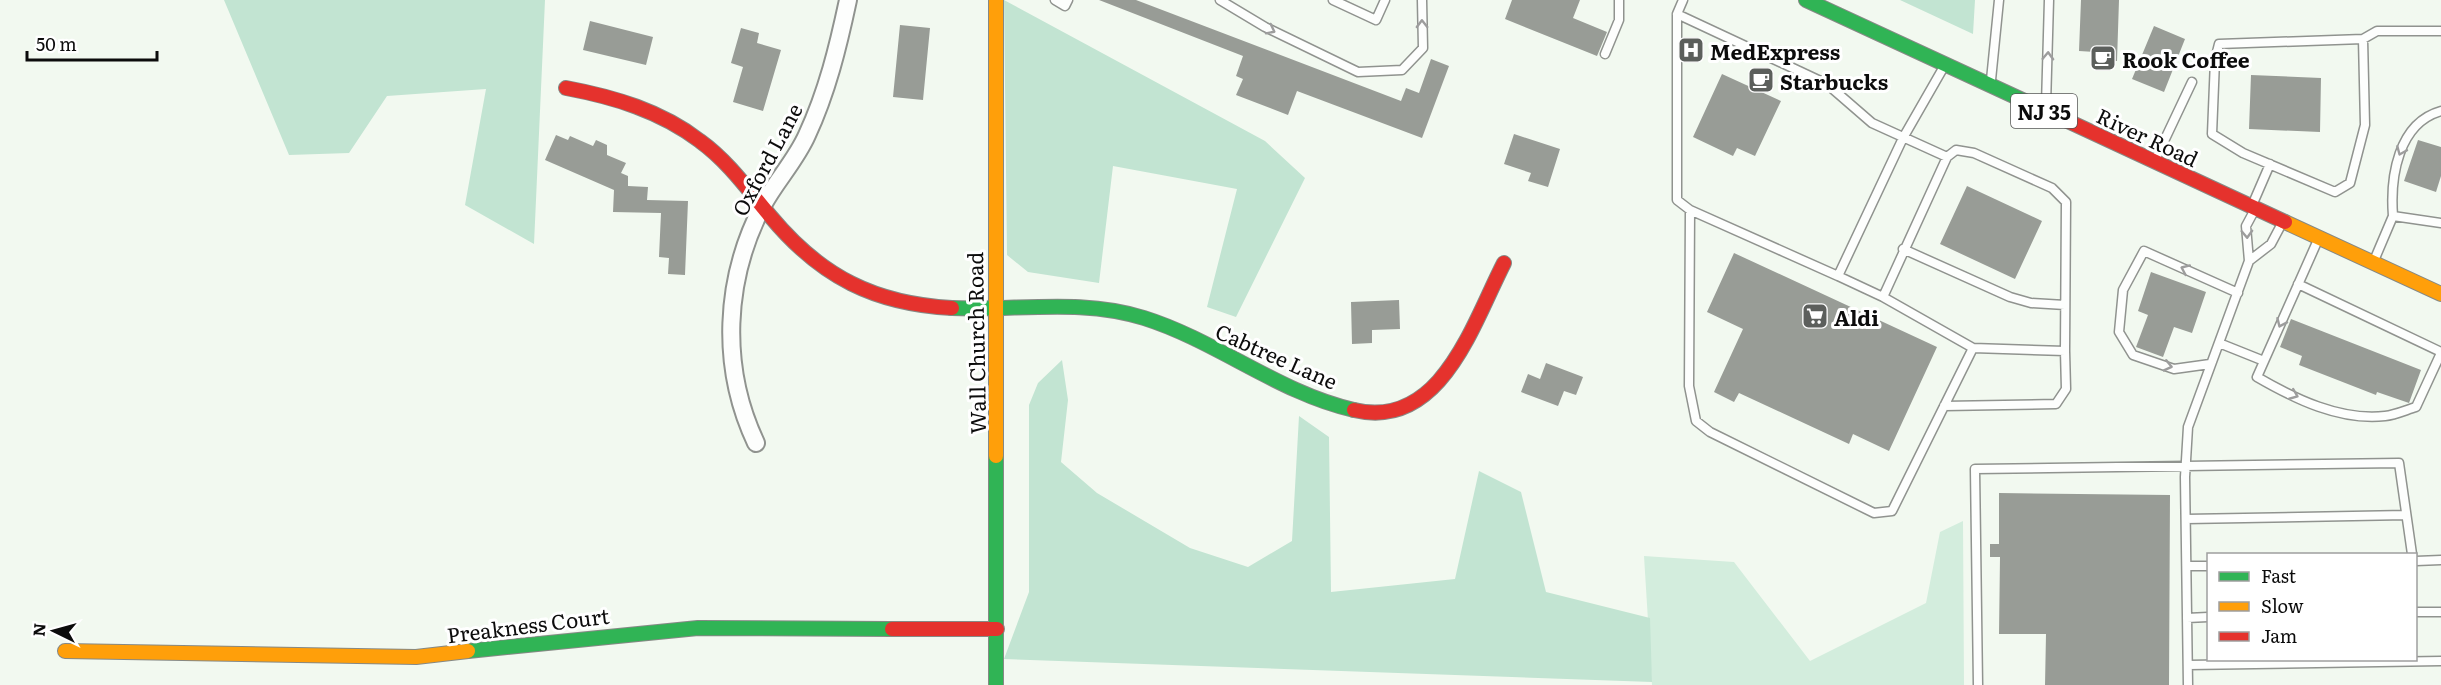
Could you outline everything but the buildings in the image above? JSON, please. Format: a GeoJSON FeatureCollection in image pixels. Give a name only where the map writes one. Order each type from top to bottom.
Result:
{"type":"FeatureCollection","features":[{"type":"Feature","properties":{"kind":"main road","name":"Wall Church Road"},"geometry":{"type":"LineString","coordinates":[[996,0],[994,309],[998,468],[996,685]]}},
{"type":"Feature","properties":{"kind":"main road","name":"River Road"},"geometry":{"type":"LineString","coordinates":[[1806,0],[2441,294]]}},
{"type":"Feature","properties":{"kind":"main road","name":"Cabtree Lane"},"geometry":{"type":"LineString","coordinates":[[566,88],[632,103],[678,126],[734,171],[791,241],[811,259],[838,278],[866,291],[919,306],[1102,309],[1164,326],[1321,402],[1364,412],[1390,414],[1425,396],[1449,366],[1504,263]]}},
{"type":"Feature","properties":{"kind":"main road","name":"Preakness Court"},"geometry":{"type":"LineString","coordinates":[[65,651],[416,657],[641,632],[698,628],[997,629]]}},
{"type":"Feature","properties":{"kind":"street","name":"Oxford Lane"},"geometry":{"type":"LineString","coordinates":[[756,443],[743,416],[737,392],[732,362],[731,305],[741,260],[763,206],[806,139],[819,109],[834,65],[848,0]]}},
{"type":"Feature","properties":{"kind":"lane"},"geometry":{"type":"LineString","coordinates":[[1055,0],[1065,6],[1068,0]]}},
{"type":"Feature","properties":{"kind":"lane"},"geometry":{"type":"LineString","coordinates":[[1220,0],[1264,27],[1359,72],[1402,70],[1423,48],[1422,0]]}},
{"type":"Feature","properties":{"kind":"lane"},"geometry":{"type":"LineString","coordinates":[[1333,0],[1376,20],[1385,0]]}},
{"type":"Feature","properties":{"kind":"lane"},"geometry":{"type":"LineString","coordinates":[[1605,54],[1619,20],[1619,0]]}},
{"type":"Feature","properties":{"kind":"lane"},"geometry":{"type":"LineString","coordinates":[[1683,0],[1677,14],[1677,200],[1690,210],[1882,297],[1973,348],[2065,351]]}},
{"type":"Feature","properties":{"kind":"lane"},"geometry":{"type":"LineString","coordinates":[[1990,86],[1999,0]]}},
{"type":"Feature","properties":{"kind":"lane"},"geometry":{"type":"LineString","coordinates":[[2046,112],[2049,0]]}},
{"type":"Feature","properties":{"kind":"lane"},"geometry":{"type":"LineString","coordinates":[[1677,14],[1827,84],[1872,123],[1947,157]]}},
{"type":"Feature","properties":{"kind":"lane"},"geometry":{"type":"LineString","coordinates":[[2363,39],[2365,125],[2349,183],[2335,192],[2243,153],[2212,134],[2215,60],[2219,44],[2363,39],[2377,32],[2441,31]]}},
{"type":"Feature","properties":{"kind":"lane"},"geometry":{"type":"LineString","coordinates":[[1838,276],[1903,138],[1945,65]]}},
{"type":"Feature","properties":{"kind":"lane"},"geometry":{"type":"LineString","coordinates":[[2154,162],[2192,82]]}},
{"type":"Feature","properties":{"kind":"lane"},"geometry":{"type":"LineString","coordinates":[[2373,264],[2393,216],[2394,169],[2399,154],[2420,121],[2441,111]]}},
{"type":"Feature","properties":{"kind":"lane"},"geometry":{"type":"LineString","coordinates":[[1882,297],[1947,157],[1956,150],[1974,153],[2052,188],[2066,202],[2066,389],[2056,404],[1944,406]]}},
{"type":"Feature","properties":{"kind":"lane"},"geometry":{"type":"LineString","coordinates":[[2188,685],[2186,465],[2188,427],[2249,261],[2246,226],[2270,164]]}},
{"type":"Feature","properties":{"kind":"lane"},"geometry":{"type":"LineString","coordinates":[[1690,210],[1689,386],[1696,421],[1710,432],[1874,513],[1892,511],[1973,348]]}},
{"type":"Feature","properties":{"kind":"lane"},"geometry":{"type":"LineString","coordinates":[[2393,216],[2441,223]]}},
{"type":"Feature","properties":{"kind":"lane"},"geometry":{"type":"LineString","coordinates":[[2249,261],[2271,244],[2283,222]]}},
{"type":"Feature","properties":{"kind":"lane"},"geometry":{"type":"LineString","coordinates":[[2298,284],[2441,352],[2416,407],[2385,416],[2343,416],[2257,377],[2298,284],[2319,238]]}},
{"type":"Feature","properties":{"kind":"lane"},"geometry":{"type":"LineString","coordinates":[[1903,249],[2010,297],[2031,303],[2065,305]]}},
{"type":"Feature","properties":{"kind":"lane"},"geometry":{"type":"LineString","coordinates":[[2210,364],[2174,369],[2133,355],[2119,332],[2123,290],[2144,251],[2238,293]]}},
{"type":"Feature","properties":{"kind":"lane"},"geometry":{"type":"LineString","coordinates":[[2219,343],[2264,361]]}},
{"type":"Feature","properties":{"kind":"lane"},"geometry":{"type":"LineString","coordinates":[[1978,685],[1976,469],[2142,469],[2186,465],[2399,464],[2412,553]]}},
{"type":"Feature","properties":{"kind":"lane"},"geometry":{"type":"LineString","coordinates":[[2186,519],[2406,515]]}},
{"type":"Feature","properties":{"kind":"lane"},"geometry":{"type":"LineString","coordinates":[[2417,561],[2441,560]]}},
{"type":"Feature","properties":{"kind":"lane"},"geometry":{"type":"LineString","coordinates":[[2187,566],[2207,566]]}},
{"type":"Feature","properties":{"kind":"lane"},"geometry":{"type":"LineString","coordinates":[[2417,612],[2441,612]]}},
{"type":"Feature","properties":{"kind":"lane"},"geometry":{"type":"LineString","coordinates":[[2187,618],[2207,617]]}},
{"type":"Feature","properties":{"kind":"lane"},"geometry":{"type":"LineString","coordinates":[[2188,664],[2441,661]]}},
{"type":"Feature","properties":{"kind":"green space"},"geometry":{"type":"Polygon","coordinates":[[[224,0],[545,0],[534,244],[465,205],[486,89],[387,96],[349,153],[289,155],[224,0]]]}},
{"type":"Feature","properties":{"kind":"green space"},"geometry":{"type":"Polygon","coordinates":[[[1004,0],[1265,141],[1305,178],[1236,317],[1207,307],[1237,189],[1113,166],[1099,283],[1028,272],[1007,255],[1004,0]]]}},
{"type":"Feature","properties":{"kind":"green space"},"geometry":{"type":"Polygon","coordinates":[[[1900,0],[1975,0],[1973,34],[1900,0]]]}},
{"type":"Feature","properties":{"kind":"green space"},"geometry":{"type":"Polygon","coordinates":[[[1062,360],[1068,400],[1061,462],[1097,493],[1190,548],[1248,567],[1292,541],[1299,416],[1329,437],[1331,592],[1455,579],[1479,471],[1521,492],[1546,592],[1650,618],[1652,682],[1004,659],[1029,592],[1029,405],[1038,383],[1062,360]]]}},
{"type":"Feature","properties":{"kind":"green space"},"geometry":{"type":"Polygon","coordinates":[[[1963,521],[1964,685],[1652,685],[1644,556],[1734,562],[1810,661],[1926,603],[1940,532],[1963,521]]]}},
{"type":"Feature","properties":{"kind":"traffic: fast"},"geometry":{"type":"LineString","coordinates":[[1806,0],[2044,110]]}},
{"type":"Feature","properties":{"kind":"traffic: fast"},"geometry":{"type":"LineString","coordinates":[[952,308],[1073,307],[1121,312],[1171,328],[1300,392],[1354,410]]}},
{"type":"Feature","properties":{"kind":"traffic: fast"},"geometry":{"type":"LineString","coordinates":[[996,456],[996,685]]}},
{"type":"Feature","properties":{"kind":"traffic: fast"},"geometry":{"type":"LineString","coordinates":[[468,651],[698,628],[892,629]]}},
{"type":"Feature","properties":{"kind":"traffic: slow"},"geometry":{"type":"LineString","coordinates":[[996,0],[996,456]]}},
{"type":"Feature","properties":{"kind":"traffic: slow"},"geometry":{"type":"LineString","coordinates":[[2285,222],[2441,294]]}},
{"type":"Feature","properties":{"kind":"traffic: slow"},"geometry":{"type":"LineString","coordinates":[[65,651],[416,657],[468,651]]}},
{"type":"Feature","properties":{"kind":"traffic: jam"},"geometry":{"type":"LineString","coordinates":[[566,88],[619,101],[653,113],[685,130],[729,167],[790,238],[830,271],[851,283],[898,301],[952,308]]}},
{"type":"Feature","properties":{"kind":"traffic: jam"},"geometry":{"type":"LineString","coordinates":[[2044,110],[2285,222]]}},
{"type":"Feature","properties":{"kind":"traffic: jam"},"geometry":{"type":"LineString","coordinates":[[1354,410],[1384,412],[1410,404],[1432,389],[1450,367],[1466,341],[1504,263]]}},
{"type":"Feature","properties":{"kind":"traffic: jam"},"geometry":{"type":"LineString","coordinates":[[892,629],[997,629]]}},
{"type":"Feature","properties":{"kind":"place","name":"MedExpress"},"geometry":{"type":"Point","coordinates":[1691,50]}},
{"type":"Feature","properties":{"kind":"place","name":"Rook Coffee"},"geometry":{"type":"Point","coordinates":[2103,58]}},
{"type":"Feature","properties":{"kind":"place","name":"Starbucks"},"geometry":{"type":"Point","coordinates":[1761,80]}},
{"type":"Feature","properties":{"kind":"place","name":"Aldi"},"geometry":{"type":"Point","coordinates":[1815,316]}}]}
